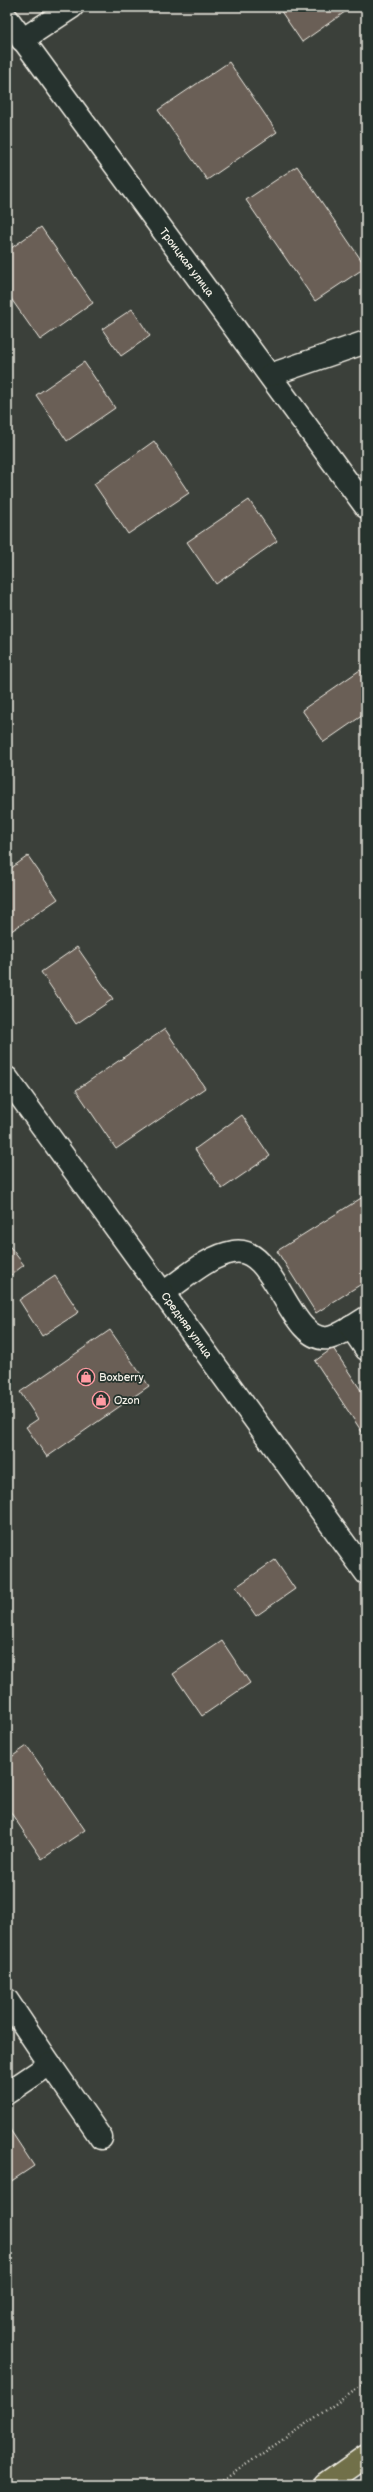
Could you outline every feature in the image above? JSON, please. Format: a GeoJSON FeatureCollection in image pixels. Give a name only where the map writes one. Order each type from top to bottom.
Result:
{"type":"FeatureCollection","features":[{"type":"Feature","properties":{"kind":"highway"},"geometry":{"type":"LineString","coordinates":[[325,2485],[366,2456]]}},
{"type":"Feature","properties":{"kind":"street"},"geometry":{"type":"LineString","coordinates":[[22,40],[72,7]]}},
{"type":"Feature","properties":{"kind":"street","name":"Троицкая улица"},"geometry":{"type":"LineString","coordinates":[[7,18],[366,507]]}},
{"type":"Feature","properties":{"kind":"street"},"geometry":{"type":"LineString","coordinates":[[270,375],[366,342]]}},
{"type":"Feature","properties":{"kind":"street","name":"Средняя улица"},"geometry":{"type":"LineString","coordinates":[[7,1078],[366,1573]]}},
{"type":"Feature","properties":{"kind":"street"},"geometry":{"type":"LineString","coordinates":[[163,1293],[217,1257],[235,1251],[250,1255],[265,1268],[303,1328],[316,1336],[328,1338],[359,1323],[366,1349]]}},
{"type":"Feature","properties":{"kind":"street"},"geometry":{"type":"LineString","coordinates":[[7,2000],[101,2138]]}},
{"type":"Feature","properties":{"kind":"street"},"geometry":{"type":"LineString","coordinates":[[7,2093],[50,2064]]}},
{"type":"Feature","properties":{"kind":"path"},"geometry":{"type":"LineString","coordinates":[[216,2485],[366,2383]]}},
{"type":"Feature","properties":{"kind":"building"},"geometry":{"type":"Polygon","coordinates":[[[278,7],[352,7],[302,42],[278,7]]]}},
{"type":"Feature","properties":{"kind":"building"},"geometry":{"type":"Polygon","coordinates":[[[229,62],[277,132],[207,180],[158,110],[229,62]]]}},
{"type":"Feature","properties":{"kind":"building"},"geometry":{"type":"Polygon","coordinates":[[[297,166],[366,267],[315,301],[246,200],[297,166]]]}},
{"type":"Feature","properties":{"kind":"building"},"geometry":{"type":"Polygon","coordinates":[[[41,227],[93,303],[40,340],[7,293],[7,251],[41,227]]]}},
{"type":"Feature","properties":{"kind":"building"},"geometry":{"type":"Polygon","coordinates":[[[132,309],[150,336],[121,356],[102,329],[132,309]]]}},
{"type":"Feature","properties":{"kind":"building"},"geometry":{"type":"Polygon","coordinates":[[[84,362],[115,408],[67,441],[36,395],[84,362]]]}},
{"type":"Feature","properties":{"kind":"building"},"geometry":{"type":"Polygon","coordinates":[[[154,441],[189,493],[128,534],[94,484],[154,441]]]}},
{"type":"Feature","properties":{"kind":"building"},"geometry":{"type":"Polygon","coordinates":[[[249,500],[277,541],[216,584],[187,542],[249,500]]]}},
{"type":"Feature","properties":{"kind":"building"},"geometry":{"type":"Polygon","coordinates":[[[360,670],[366,678],[366,713],[324,742],[302,710],[360,670]]]}},
{"type":"Feature","properties":{"kind":"building"},"geometry":{"type":"Polygon","coordinates":[[[366,779],[366,790],[361,783],[366,779]]]}},
{"type":"Feature","properties":{"kind":"building"},"geometry":{"type":"Polygon","coordinates":[[[28,856],[58,899],[7,934],[7,871],[28,856]]]}},
{"type":"Feature","properties":{"kind":"building"},"geometry":{"type":"Polygon","coordinates":[[[77,947],[113,999],[76,1024],[41,972],[77,947]]]}},
{"type":"Feature","properties":{"kind":"building"},"geometry":{"type":"Polygon","coordinates":[[[165,1029],[205,1088],[116,1149],[76,1090],[165,1029]]]}},
{"type":"Feature","properties":{"kind":"building"},"geometry":{"type":"Polygon","coordinates":[[[242,1115],[270,1156],[222,1189],[195,1149],[242,1115]]]}},
{"type":"Feature","properties":{"kind":"building"},"geometry":{"type":"Polygon","coordinates":[[[366,1195],[366,1281],[316,1313],[277,1251],[366,1195]]]}},
{"type":"Feature","properties":{"kind":"building"},"geometry":{"type":"Polygon","coordinates":[[[7,1243],[24,1265],[7,1278],[7,1243]]]}},
{"type":"Feature","properties":{"kind":"building"},"geometry":{"type":"Polygon","coordinates":[[[55,1276],[79,1312],[42,1336],[19,1300],[55,1276]]]}},
{"type":"Feature","properties":{"kind":"building"},"geometry":{"type":"Polygon","coordinates":[[[110,1330],[149,1386],[47,1457],[26,1427],[38,1419],[20,1392],[110,1330]]]}},
{"type":"Feature","properties":{"kind":"building"},"geometry":{"type":"Polygon","coordinates":[[[333,1348],[366,1398],[366,1438],[315,1361],[333,1348]]]}},
{"type":"Feature","properties":{"kind":"building"},"geometry":{"type":"Polygon","coordinates":[[[275,1560],[295,1589],[256,1616],[236,1587],[275,1560]]]}},
{"type":"Feature","properties":{"kind":"building"},"geometry":{"type":"Polygon","coordinates":[[[222,1641],[250,1683],[202,1716],[173,1674],[222,1641]]]}},
{"type":"Feature","properties":{"kind":"building"},"geometry":{"type":"Polygon","coordinates":[[[27,1746],[85,1830],[42,1859],[7,1807],[7,1760],[27,1746]]]}},
{"type":"Feature","properties":{"kind":"building"},"geometry":{"type":"Polygon","coordinates":[[[7,2125],[34,2166],[7,2184],[7,2125]]]}},
{"type":"Feature","properties":{"kind":"place","name":"Boxberry"},"geometry":{"type":"Point","coordinates":[86,1377]}},
{"type":"Feature","properties":{"kind":"place","name":"Ozon"},"geometry":{"type":"Point","coordinates":[101,1400]}}]}
